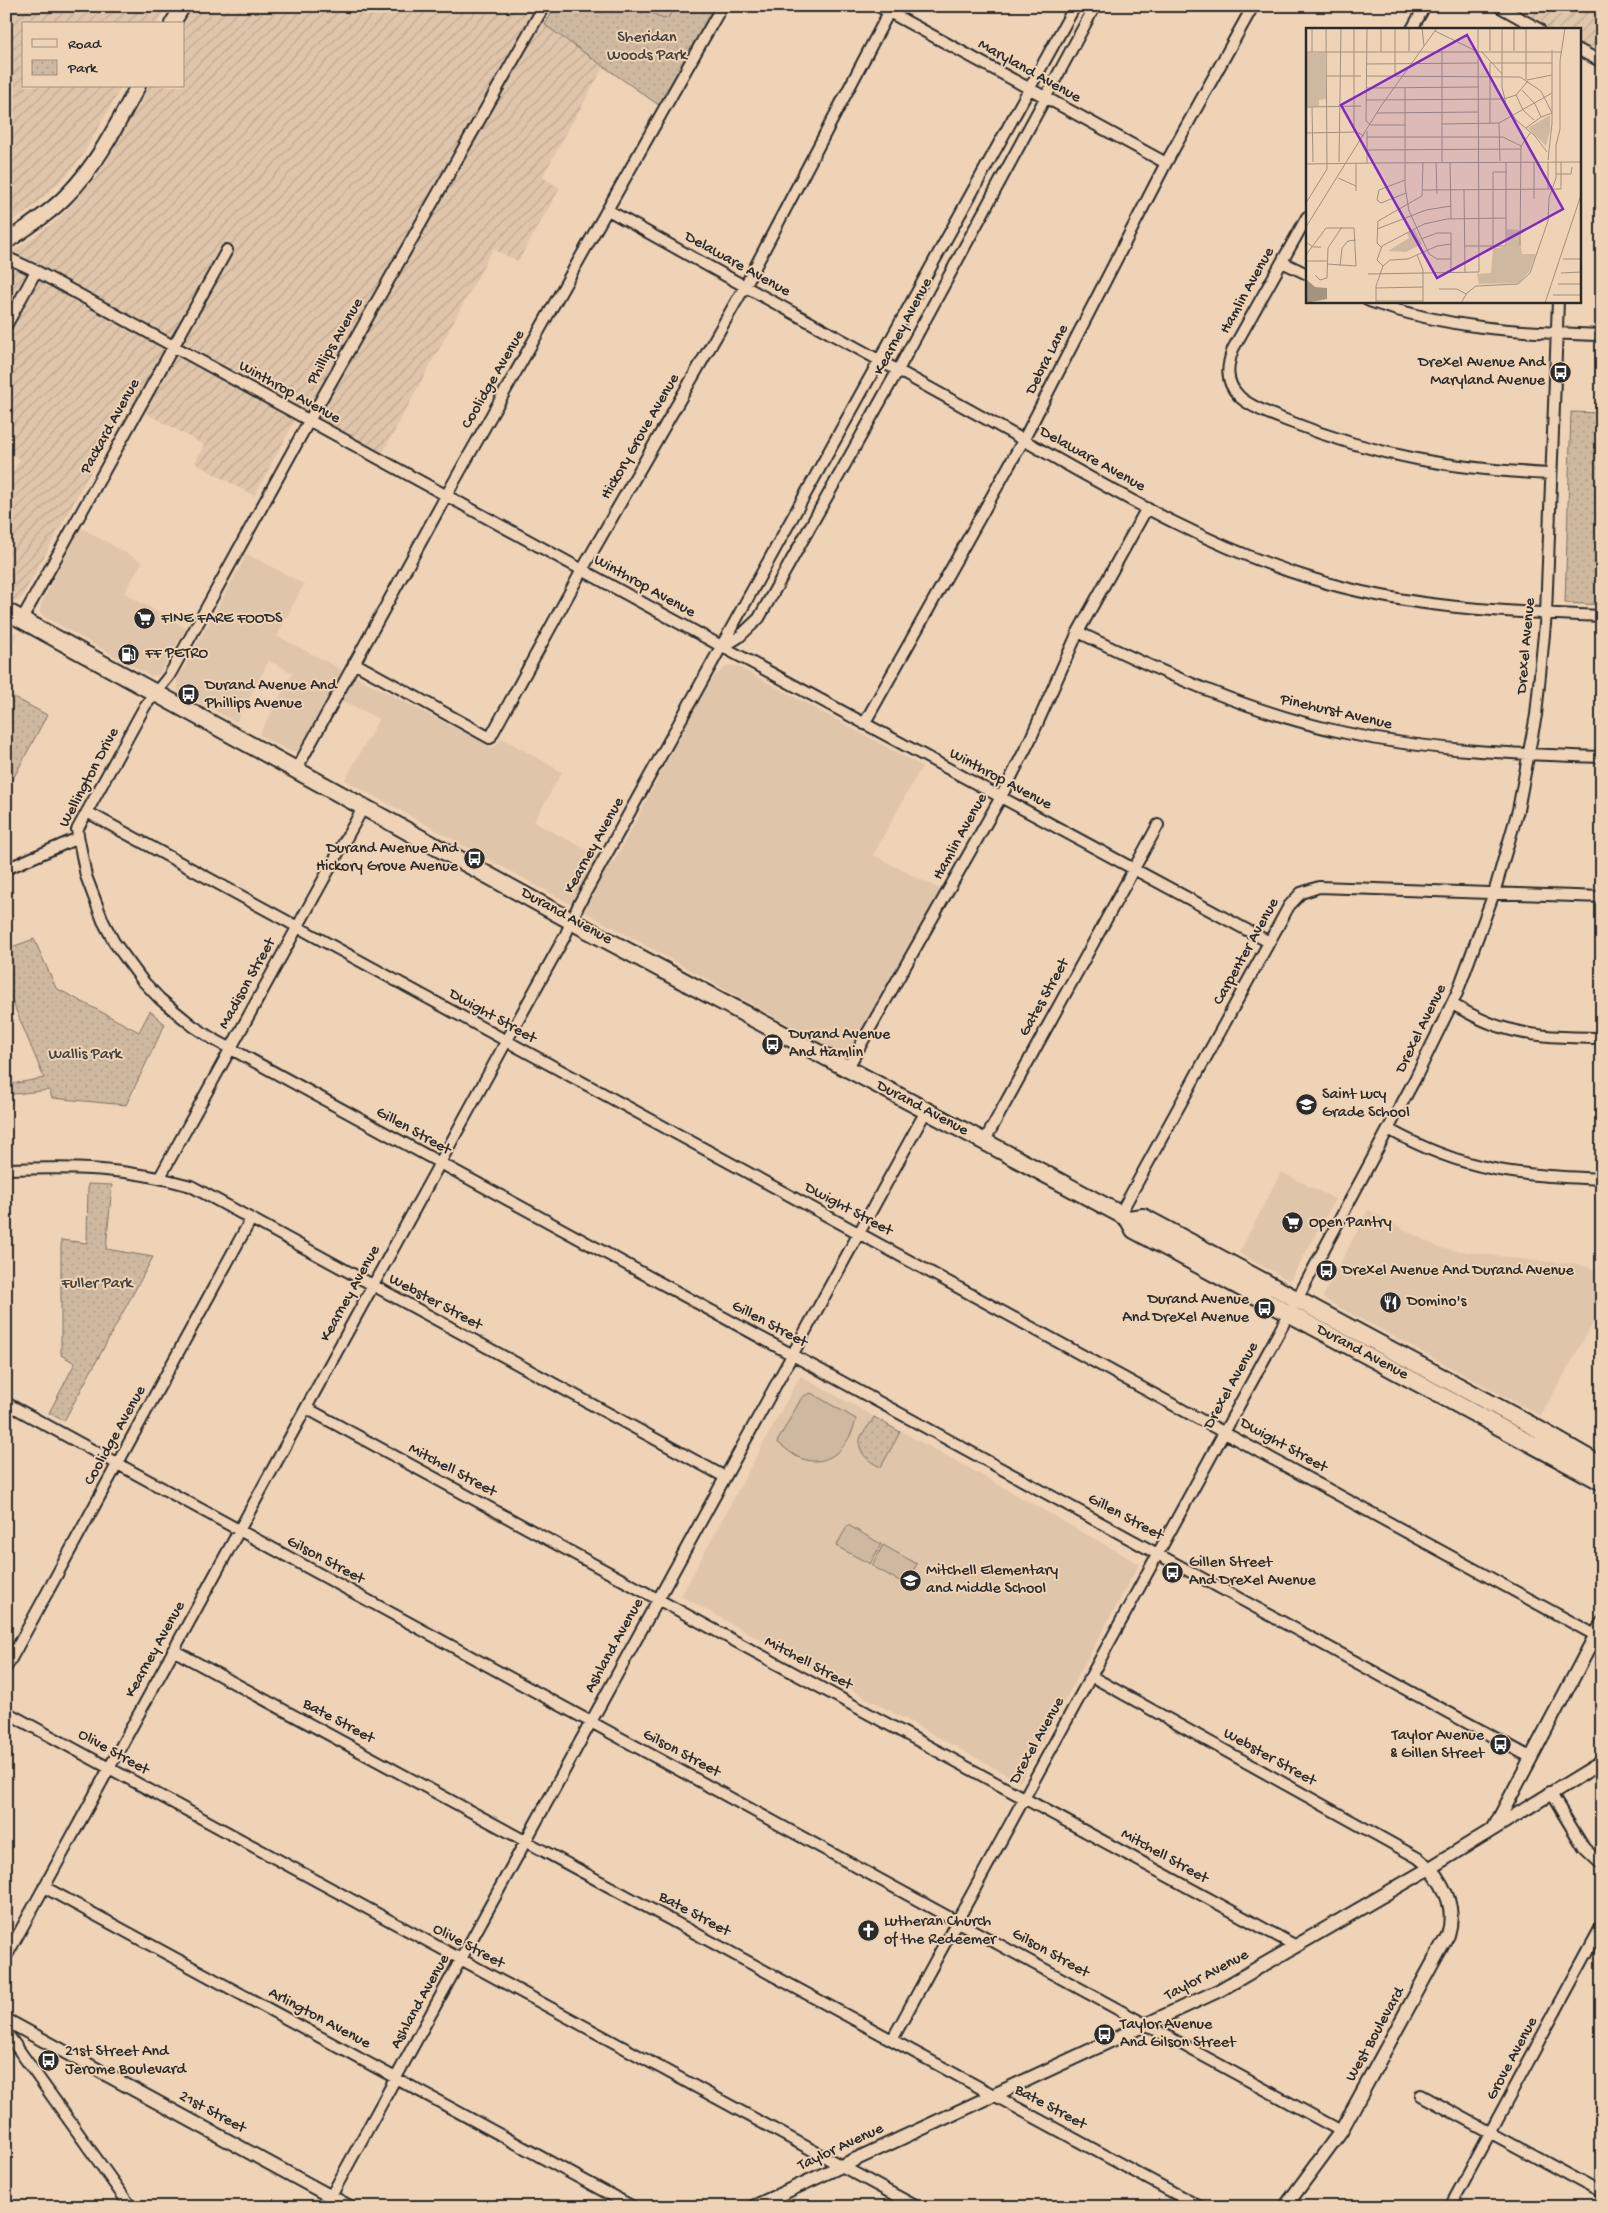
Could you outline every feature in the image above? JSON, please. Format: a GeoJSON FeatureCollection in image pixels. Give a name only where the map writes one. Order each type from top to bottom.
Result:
{"type":"FeatureCollection","features":[{"type":"Feature","properties":{"kind":"main road"},"geometry":{"type":"LineString","coordinates":[[173,22],[183,6]]}},
{"type":"Feature","properties":{"kind":"main road"},"geometry":{"type":"LineString","coordinates":[[6,242],[57,205],[80,182],[107,143],[137,88]]}},
{"type":"Feature","properties":{"kind":"main road","name":"Durand Avenue"},"geometry":{"type":"LineString","coordinates":[[6,611],[572,921],[847,1069],[1124,1216],[1143,1217],[1293,1307],[1602,1482]]}},
{"type":"Feature","properties":{"kind":"main road","name":"Durand Avenue"},"geometry":{"type":"LineString","coordinates":[[1293,1307],[1602,1466]]}},
{"type":"Feature","properties":{"kind":"street","name":"Phillips Avenue"},"geometry":{"type":"LineString","coordinates":[[156,693],[169,676],[309,421],[544,6]]}},
{"type":"Feature","properties":{"kind":"street","name":"Coolidge Avenue"},"geometry":{"type":"LineString","coordinates":[[296,770],[446,496],[722,6]]}},
{"type":"Feature","properties":{"kind":"street","name":"Maryland Avenue"},"geometry":{"type":"LineString","coordinates":[[878,6],[1166,163]]}},
{"type":"Feature","properties":{"kind":"street","name":"Kearney Avenue"},"geometry":{"type":"LineString","coordinates":[[6,1957],[565,936],[579,904],[1075,6]]}},
{"type":"Feature","properties":{"kind":"street","name":"Kearney Avenue"},"geometry":{"type":"LineString","coordinates":[[722,647],[739,637],[759,618],[898,370],[1044,97],[1095,6]]}},
{"type":"Feature","properties":{"kind":"street","name":"Debra Lane"},"geometry":{"type":"LineString","coordinates":[[864,724],[1024,439],[1166,163],[1253,6]]}},
{"type":"Feature","properties":{"kind":"street"},"geometry":{"type":"LineString","coordinates":[[1413,28],[1425,6]]}},
{"type":"Feature","properties":{"kind":"street"},"geometry":{"type":"LineString","coordinates":[[1498,6],[1537,28]]}},
{"type":"Feature","properties":{"kind":"street","name":"Hickory Grove Avenue"},"geometry":{"type":"LineString","coordinates":[[354,663],[490,738],[582,570],[744,288],[889,12]]}},
{"type":"Feature","properties":{"kind":"street"},"geometry":{"type":"LineString","coordinates":[[1580,51],[1602,62]]}},
{"type":"Feature","properties":{"kind":"street","name":"Delaware Avenue"},"geometry":{"type":"LineString","coordinates":[[608,210],[744,288],[880,360],[1147,508],[1245,555],[1309,578],[1376,596],[1443,607],[1602,616]]}},
{"type":"Feature","properties":{"kind":"street","name":"Hamlin Avenue"},"geometry":{"type":"LineString","coordinates":[[1306,219],[1233,349],[1228,363],[1228,374],[1230,383],[1240,398],[1276,416],[1357,446],[1411,460],[1467,468],[1552,474]]}},
{"type":"Feature","properties":{"kind":"street","name":"Packard Avenue"},"geometry":{"type":"LineString","coordinates":[[22,620],[227,250]]}},
{"type":"Feature","properties":{"kind":"street","name":"Winthrop Avenue"},"geometry":{"type":"LineString","coordinates":[[6,257],[36,271],[722,647],[1268,942]]}},
{"type":"Feature","properties":{"kind":"street"},"geometry":{"type":"LineString","coordinates":[[1282,262],[1306,274]]}},
{"type":"Feature","properties":{"kind":"street"},"geometry":{"type":"LineString","coordinates":[[6,326],[36,271]]}},
{"type":"Feature","properties":{"kind":"street"},"geometry":{"type":"LineString","coordinates":[[1372,302],[1435,321],[1478,328],[1602,335]]}},
{"type":"Feature","properties":{"kind":"street","name":"Drexel Avenue"},"geometry":{"type":"LineString","coordinates":[[892,2040],[1293,1307],[1452,1004],[1494,893],[1518,810],[1536,715],[1546,614],[1558,302]]}},
{"type":"Feature","properties":{"kind":"street","name":"Hamlin Avenue"},"geometry":{"type":"LineString","coordinates":[[847,1069],[1001,797],[1030,740],[1078,632],[1147,508]]}},
{"type":"Feature","properties":{"kind":"street","name":"Pinehurst Avenue"},"geometry":{"type":"LineString","coordinates":[[1078,632],[1192,685],[1268,712],[1346,733],[1425,747],[1602,757]]}},
{"type":"Feature","properties":{"kind":"street","name":"Wellington Drive"},"geometry":{"type":"LineString","coordinates":[[6,870],[78,838],[77,830],[145,706],[156,693]]}},
{"type":"Feature","properties":{"kind":"street","name":"Madison Street"},"geometry":{"type":"LineString","coordinates":[[160,1177],[364,806]]}},
{"type":"Feature","properties":{"kind":"street","name":"Dwight Street"},"geometry":{"type":"LineString","coordinates":[[87,812],[506,1042],[1225,1431],[1595,1635]]}},
{"type":"Feature","properties":{"kind":"street","name":"Gates Street"},"geometry":{"type":"LineString","coordinates":[[984,1142],[1158,824]]}},
{"type":"Feature","properties":{"kind":"street","name":"Gillen Street"},"geometry":{"type":"LineString","coordinates":[[78,838],[86,876],[94,899],[103,921],[127,962],[142,980],[192,1026],[1530,1757]]}},
{"type":"Feature","properties":{"kind":"street","name":"Carpenter Avenue"},"geometry":{"type":"LineString","coordinates":[[1124,1216],[1268,942],[1294,899],[1310,889],[1319,887],[1602,897]]}},
{"type":"Feature","properties":{"kind":"street"},"geometry":{"type":"LineString","coordinates":[[1452,1004],[1486,1022],[1515,1032],[1550,1036],[1602,1038]]}},
{"type":"Feature","properties":{"kind":"street","name":"Ashland Avenue"},"geometry":{"type":"LineString","coordinates":[[331,2196],[926,1111]]}},
{"type":"Feature","properties":{"kind":"street"},"geometry":{"type":"LineString","coordinates":[[1388,1129],[1427,1149],[1480,1168],[1535,1176],[1602,1179]]}},
{"type":"Feature","properties":{"kind":"street","name":"Webster Street"},"geometry":{"type":"LineString","coordinates":[[6,1169],[92,1168],[160,1177],[191,1186],[724,1477]]}},
{"type":"Feature","properties":{"kind":"street","name":"Coolidge Avenue"},"geometry":{"type":"LineString","coordinates":[[6,1668],[251,1219]]}},
{"type":"Feature","properties":{"kind":"street","name":"Gilson Street"},"geometry":{"type":"LineString","coordinates":[[6,1403],[1341,2130]]}},
{"type":"Feature","properties":{"kind":"street","name":"Mitchell Street"},"geometry":{"type":"LineString","coordinates":[[306,1408],[1296,1946]]}},
{"type":"Feature","properties":{"kind":"street"},"geometry":{"type":"LineString","coordinates":[[1493,1830],[1602,1623]]}},
{"type":"Feature","properties":{"kind":"street","name":"Bate Street"},"geometry":{"type":"LineString","coordinates":[[173,1650],[1200,2207]]}},
{"type":"Feature","properties":{"kind":"street","name":"Webster Street"},"geometry":{"type":"LineString","coordinates":[[1091,1676],[1418,1858],[1430,1868]]}},
{"type":"Feature","properties":{"kind":"street","name":"Olive Street"},"geometry":{"type":"LineString","coordinates":[[6,1712],[916,2207]]}},
{"type":"Feature","properties":{"kind":"street","name":"Taylor Avenue"},"geometry":{"type":"LineString","coordinates":[[753,2207],[1220,1990],[1430,1868],[1493,1830],[1550,1792],[1602,1762]]}},
{"type":"Feature","properties":{"kind":"street"},"geometry":{"type":"LineString","coordinates":[[1550,1792],[1584,1848],[1602,1864]]}},
{"type":"Feature","properties":{"kind":"street","name":"West Boulevard"},"geometry":{"type":"LineString","coordinates":[[1285,2207],[1341,2130],[1448,1935],[1452,1921],[1450,1904],[1443,1888],[1430,1868]]}},
{"type":"Feature","properties":{"kind":"street","name":"Arlington Avenue"},"geometry":{"type":"LineString","coordinates":[[44,1887],[633,2207]]}},
{"type":"Feature","properties":{"kind":"street","name":"Grove Avenue"},"geometry":{"type":"LineString","coordinates":[[1450,2207],[1602,1925]]}},
{"type":"Feature","properties":{"kind":"street","name":"21st Street"},"geometry":{"type":"LineString","coordinates":[[6,2020],[350,2207]]}},
{"type":"Feature","properties":{"kind":"street"},"geometry":{"type":"LineString","coordinates":[[6,2032],[131,2207]]}},
{"type":"Feature","properties":{"kind":"street"},"geometry":{"type":"LineString","coordinates":[[1421,2095],[1602,2194]]}},
{"type":"Feature","properties":{"kind":"shaded area"},"geometry":{"type":"Polygon","coordinates":[[[6,6],[167,6],[158,22],[22,22],[22,88],[121,88],[84,153],[70,172],[32,208],[6,226],[6,6]]]}},
{"type":"Feature","properties":{"kind":"shaded area"},"geometry":{"type":"Polygon","coordinates":[[[194,6],[537,6],[532,16],[604,66],[542,177],[560,188],[518,261],[493,249],[382,454],[301,409],[254,496],[195,463],[204,445],[128,403],[22,597],[18,601],[13,601],[6,597],[6,484],[20,459],[6,451],[6,256],[55,222],[92,183],[112,153],[148,88],[185,88],[184,22],[194,6]]]}},
{"type":"Feature","properties":{"kind":"shaded area"},"geometry":{"type":"Polygon","coordinates":[[[1505,6],[1602,6],[1602,59],[1580,47],[1580,28],[1545,28],[1505,6]]]}},
{"type":"Feature","properties":{"kind":"shaded area"},"geometry":{"type":"Polygon","coordinates":[[[80,527],[142,562],[124,593],[186,628],[159,675],[151,676],[43,616],[40,612],[41,604],[80,527]]]}},
{"type":"Feature","properties":{"kind":"shaded area"},"geometry":{"type":"Polygon","coordinates":[[[247,554],[304,584],[277,636],[494,748],[502,738],[562,772],[534,822],[613,864],[703,693],[714,677],[729,665],[737,666],[922,766],[873,855],[941,890],[855,1046],[846,1052],[837,1051],[345,780],[379,719],[330,694],[299,751],[289,751],[259,735],[293,673],[269,661],[236,722],[178,691],[177,680],[247,554]]]}},
{"type":"Feature","properties":{"kind":"shaded area"},"geometry":{"type":"Polygon","coordinates":[[[6,628],[17,634],[6,655],[6,628]]]}},
{"type":"Feature","properties":{"kind":"shaded area"},"geometry":{"type":"Polygon","coordinates":[[[1281,1172],[1335,1199],[1290,1281],[1239,1253],[1281,1172]]]}},
{"type":"Feature","properties":{"kind":"shaded area"},"geometry":{"type":"Polygon","coordinates":[[[1368,1210],[1439,1248],[1528,1260],[1577,1264],[1602,1272],[1602,1307],[1541,1416],[1322,1298],[1368,1210]]]}},
{"type":"Feature","properties":{"kind":"shaded area","name":"Mitchell Elementary and Middle School"},"geometry":{"type":"Polygon","coordinates":[[[800,1376],[1139,1564],[1020,1782],[681,1596],[800,1376]]]}},
{"type":"Feature","properties":{"kind":"green space","name":"Sheridan Woods Park"},"geometry":{"type":"Polygon","coordinates":[[[555,6],[715,6],[660,106],[545,25],[555,6]]]}},
{"type":"Feature","properties":{"kind":"green space"},"geometry":{"type":"Polygon","coordinates":[[[640,6],[675,6],[668,18],[663,19],[640,6]]]}},
{"type":"Feature","properties":{"kind":"green space"},"geometry":{"type":"Polygon","coordinates":[[[1571,412],[1602,413],[1602,605],[1565,603],[1571,412]]]}},
{"type":"Feature","properties":{"kind":"green space"},"geometry":{"type":"Polygon","coordinates":[[[6,693],[47,715],[13,779],[6,782],[6,693]]]}},
{"type":"Feature","properties":{"kind":"green space","name":"Wallis Park"},"geometry":{"type":"Polygon","coordinates":[[[34,939],[56,988],[139,1032],[150,1011],[165,1024],[126,1105],[52,1098],[49,1090],[6,1095],[6,1085],[44,1078],[6,986],[6,949],[34,939]]]}},
{"type":"Feature","properties":{"kind":"green space","name":"Fuller Park"},"geometry":{"type":"Polygon","coordinates":[[[88,1184],[112,1185],[106,1249],[153,1257],[64,1421],[49,1413],[75,1363],[61,1355],[61,1240],[87,1243],[88,1184]]]}},
{"type":"Feature","properties":{"kind":"green space"},"geometry":{"type":"Polygon","coordinates":[[[811,1393],[856,1419],[849,1437],[837,1452],[829,1458],[811,1461],[791,1453],[777,1442],[802,1397],[811,1393]]]}},
{"type":"Feature","properties":{"kind":"green space"},"geometry":{"type":"Polygon","coordinates":[[[874,1417],[900,1432],[881,1467],[872,1463],[860,1447],[862,1435],[874,1417]]]}},
{"type":"Feature","properties":{"kind":"green space"},"geometry":{"type":"Polygon","coordinates":[[[848,1525],[881,1544],[870,1564],[836,1546],[848,1525]]]}},
{"type":"Feature","properties":{"kind":"green space"},"geometry":{"type":"Polygon","coordinates":[[[883,1545],[917,1564],[905,1584],[872,1566],[883,1545]]]}},
{"type":"Feature","properties":{"kind":"place","name":"Drexel Avenue And Maryland Avenue"},"geometry":{"type":"Point","coordinates":[1561,372]}},
{"type":"Feature","properties":{"kind":"place","name":"FINE FARE FOODS"},"geometry":{"type":"Point","coordinates":[145,619]}},
{"type":"Feature","properties":{"kind":"place","name":"FF PETRO"},"geometry":{"type":"Point","coordinates":[129,654]}},
{"type":"Feature","properties":{"kind":"place","name":"Durand Avenue And Phillips Avenue"},"geometry":{"type":"Point","coordinates":[189,695]}},
{"type":"Feature","properties":{"kind":"place","name":"Durand Avenue And Hickory Grove Avenue"},"geometry":{"type":"Point","coordinates":[474,858]}},
{"type":"Feature","properties":{"kind":"place","name":"Durand Avenue And Hamlin"},"geometry":{"type":"Point","coordinates":[773,1044]}},
{"type":"Feature","properties":{"kind":"place","name":"Saint Lucy Grade School"},"geometry":{"type":"Point","coordinates":[1306,1104]}},
{"type":"Feature","properties":{"kind":"place","name":"Open Pantry"},"geometry":{"type":"Point","coordinates":[1293,1223]}},
{"type":"Feature","properties":{"kind":"place","name":"Drexel Avenue And Durand Avenue"},"geometry":{"type":"Point","coordinates":[1326,1271]}},
{"type":"Feature","properties":{"kind":"place","name":"Domino's"},"geometry":{"type":"Point","coordinates":[1391,1302]}},
{"type":"Feature","properties":{"kind":"place","name":"Durand Avenue And Drexel Avenue"},"geometry":{"type":"Point","coordinates":[1265,1309]}},
{"type":"Feature","properties":{"kind":"place","name":"Gillen Street And Drexel Avenue"},"geometry":{"type":"Point","coordinates":[1173,1572]}},
{"type":"Feature","properties":{"kind":"place","name":"Mitchell Elementary and Middle School"},"geometry":{"type":"Point","coordinates":[910,1580]}},
{"type":"Feature","properties":{"kind":"place","name":"Taylor Avenue & Gillen Street"},"geometry":{"type":"Point","coordinates":[1500,1745]}},
{"type":"Feature","properties":{"kind":"place","name":"Lutheran Church of the Redeemer"},"geometry":{"type":"Point","coordinates":[868,1931]}},
{"type":"Feature","properties":{"kind":"place","name":"Taylor Avenue And Gilson Street"},"geometry":{"type":"Point","coordinates":[1104,2034]}},
{"type":"Feature","properties":{"kind":"place","name":"21st Street And Jerome Boulevard"},"geometry":{"type":"Point","coordinates":[49,2061]}}]}
